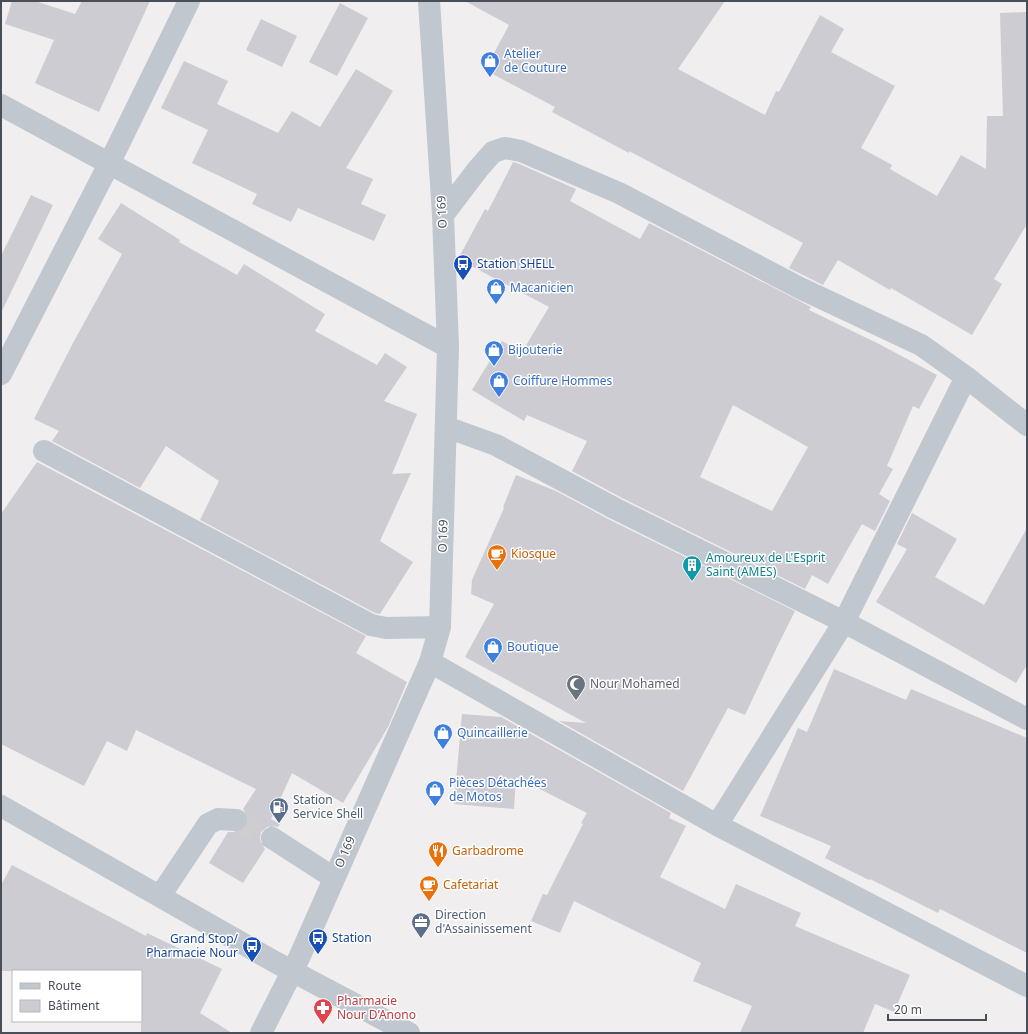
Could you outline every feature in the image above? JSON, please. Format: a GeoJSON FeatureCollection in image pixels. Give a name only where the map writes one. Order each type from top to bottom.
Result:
{"type":"FeatureCollection","features":[{"type":"Feature","properties":{"kind":"street"},"geometry":{"type":"LineString","coordinates":[[1,374],[109,164],[189,1]]}},
{"type":"Feature","properties":{"kind":"street","name":"O 169"},"geometry":{"type":"LineString","coordinates":[[261,1033],[292,971],[430,662],[440,627],[448,347],[442,215],[429,1]]}},
{"type":"Feature","properties":{"kind":"street"},"geometry":{"type":"LineString","coordinates":[[1,105],[448,347]]}},
{"type":"Feature","properties":{"kind":"street"},"geometry":{"type":"LineString","coordinates":[[442,215],[493,152],[506,148],[521,151],[620,193],[800,288],[921,346],[966,377],[1027,425]]}},
{"type":"Feature","properties":{"kind":"street"},"geometry":{"type":"LineString","coordinates":[[717,825],[844,622],[966,377]]}},
{"type":"Feature","properties":{"kind":"street"},"geometry":{"type":"LineString","coordinates":[[446,427],[496,445],[616,509],[844,622],[1027,719]]}},
{"type":"Feature","properties":{"kind":"street"},"geometry":{"type":"LineString","coordinates":[[44,451],[371,625],[386,628],[440,627]]}},
{"type":"Feature","properties":{"kind":"street"},"geometry":{"type":"LineString","coordinates":[[430,662],[717,825],[1027,986]]}},
{"type":"Feature","properties":{"kind":"street"},"geometry":{"type":"LineString","coordinates":[[1,806],[292,971],[409,1033]]}},
{"type":"Feature","properties":{"kind":"street"},"geometry":{"type":"LineString","coordinates":[[160,896],[208,824],[218,819],[236,820]]}},
{"type":"Feature","properties":{"kind":"street"},"geometry":{"type":"LineString","coordinates":[[272,838],[334,878]]}},
{"type":"Feature","properties":{"kind":"building"},"geometry":{"type":"Polygon","coordinates":[[[12,1],[35,1],[75,14],[82,1],[150,1],[99,112],[35,83],[54,40],[5,24],[12,1]]]}},
{"type":"Feature","properties":{"kind":"building"},"geometry":{"type":"Polygon","coordinates":[[[465,1],[725,1],[678,69],[765,115],[776,91],[779,92],[820,15],[844,29],[831,52],[895,86],[861,148],[892,165],[890,169],[937,196],[961,155],[986,169],[987,116],[1003,116],[1000,13],[1027,12],[1027,224],[994,279],[1002,284],[972,335],[891,288],[890,290],[838,260],[823,285],[789,268],[803,243],[552,112],[555,107],[485,70],[509,25],[465,1]]]}},
{"type":"Feature","properties":{"kind":"building"},"geometry":{"type":"Polygon","coordinates":[[[340,3],[368,18],[337,76],[309,62],[340,3]]]}},
{"type":"Feature","properties":{"kind":"building"},"geometry":{"type":"Polygon","coordinates":[[[261,19],[297,36],[282,67],[246,50],[261,19]]]}},
{"type":"Feature","properties":{"kind":"building"},"geometry":{"type":"Polygon","coordinates":[[[184,61],[228,81],[217,104],[278,133],[292,111],[320,127],[356,69],[393,91],[346,168],[373,179],[361,204],[386,215],[374,241],[298,208],[291,222],[252,204],[257,194],[192,163],[208,130],[161,108],[184,61]]]}},
{"type":"Feature","properties":{"kind":"building"},"geometry":{"type":"Polygon","coordinates":[[[513,162],[517,163],[576,189],[570,201],[640,239],[649,223],[811,307],[809,310],[879,344],[937,375],[919,409],[913,406],[887,466],[893,469],[879,494],[890,501],[875,531],[862,524],[828,584],[812,575],[805,589],[622,498],[572,471],[587,441],[527,415],[524,421],[472,390],[502,341],[522,352],[549,307],[458,259],[485,209],[488,211],[513,162]],[[733,405],[700,477],[772,511],[808,447],[733,405]]]}},
{"type":"Feature","properties":{"kind":"building"},"geometry":{"type":"Polygon","coordinates":[[[31,195],[53,205],[1,313],[1,256],[31,195]]]}},
{"type":"Feature","properties":{"kind":"building"},"geometry":{"type":"Polygon","coordinates":[[[121,203],[180,240],[179,242],[237,275],[244,264],[325,314],[315,331],[377,365],[385,353],[407,367],[384,401],[417,414],[392,474],[411,473],[380,541],[413,562],[380,614],[375,613],[200,520],[219,481],[166,446],[140,488],[52,441],[59,431],[34,419],[74,341],[122,254],[98,239],[121,203]]]}},
{"type":"Feature","properties":{"kind":"building"},"geometry":{"type":"Polygon","coordinates":[[[37,462],[366,636],[356,653],[407,682],[388,727],[343,803],[292,773],[271,819],[280,824],[278,827],[267,827],[261,832],[261,843],[265,849],[243,883],[209,863],[228,832],[241,831],[247,826],[247,815],[243,809],[256,789],[136,730],[127,751],[107,741],[84,786],[1,744],[1,514],[37,462]]]}},
{"type":"Feature","properties":{"kind":"building"},"geometry":{"type":"Polygon","coordinates":[[[516,475],[556,491],[610,520],[795,611],[745,715],[728,708],[683,791],[559,721],[586,723],[465,657],[494,604],[471,594],[472,580],[504,508],[503,507],[516,475]]]}},
{"type":"Feature","properties":{"kind":"building"},"geometry":{"type":"Polygon","coordinates":[[[912,513],[957,539],[935,577],[984,605],[1027,528],[1027,665],[1016,683],[876,602],[907,549],[897,544],[912,513]]]}},
{"type":"Feature","properties":{"kind":"building"},"geometry":{"type":"Polygon","coordinates":[[[834,669],[906,700],[911,689],[1027,738],[1027,953],[940,909],[938,913],[825,858],[831,846],[760,816],[798,728],[807,732],[834,669]]]}},
{"type":"Feature","properties":{"kind":"building"},"geometry":{"type":"Polygon","coordinates":[[[462,714],[501,717],[671,813],[669,818],[686,826],[660,877],[725,909],[736,884],[801,913],[795,926],[910,975],[894,1012],[875,1004],[863,1033],[740,1033],[752,1006],[693,981],[701,963],[574,901],[560,933],[531,921],[543,894],[547,895],[583,824],[581,823],[587,813],[516,777],[514,809],[454,804],[462,714]]]}},
{"type":"Feature","properties":{"kind":"building"},"geometry":{"type":"Polygon","coordinates":[[[12,865],[146,936],[147,933],[222,969],[200,1013],[232,1033],[141,1033],[142,970],[1,971],[1,885],[12,865]]]}},
{"type":"Feature","properties":{"kind":"tunnel"},"geometry":{"type":"LineString","coordinates":[[236,820],[272,838]]}},
{"type":"Feature","properties":{"kind":"place","name":"Atelier de Couture"},"geometry":{"type":"Point","coordinates":[490,78]}},
{"type":"Feature","properties":{"kind":"place","name":"Station SHELL"},"geometry":{"type":"Point","coordinates":[463,281]}},
{"type":"Feature","properties":{"kind":"place","name":"Macanicien"},"geometry":{"type":"Point","coordinates":[496,305]}},
{"type":"Feature","properties":{"kind":"place","name":"Bijouterie"},"geometry":{"type":"Point","coordinates":[494,367]}},
{"type":"Feature","properties":{"kind":"place","name":"Coiffure Hommes"},"geometry":{"type":"Point","coordinates":[499,398]}},
{"type":"Feature","properties":{"kind":"place","name":"Kiosque"},"geometry":{"type":"Point","coordinates":[497,571]}},
{"type":"Feature","properties":{"kind":"place","name":"Amoureux de L'Esprit Saint (AMES)"},"geometry":{"type":"Point","coordinates":[692,582]}},
{"type":"Feature","properties":{"kind":"place","name":"Boutique"},"geometry":{"type":"Point","coordinates":[493,664]}},
{"type":"Feature","properties":{"kind":"place","name":"Nour Mohamed"},"geometry":{"type":"Point","coordinates":[576,701]}},
{"type":"Feature","properties":{"kind":"place","name":"Quincaillerie"},"geometry":{"type":"Point","coordinates":[443,750]}},
{"type":"Feature","properties":{"kind":"place","name":"Pièces Détachées de Motos"},"geometry":{"type":"Point","coordinates":[435,807]}},
{"type":"Feature","properties":{"kind":"place","name":"Station Service Shell"},"geometry":{"type":"Point","coordinates":[279,824]}},
{"type":"Feature","properties":{"kind":"place","name":"Garbadrome"},"geometry":{"type":"Point","coordinates":[438,868]}},
{"type":"Feature","properties":{"kind":"place","name":"Cafetariat"},"geometry":{"type":"Point","coordinates":[429,902]}},
{"type":"Feature","properties":{"kind":"place","name":"Direction d'Assainissement"},"geometry":{"type":"Point","coordinates":[421,939]}},
{"type":"Feature","properties":{"kind":"place","name":"Station"},"geometry":{"type":"Point","coordinates":[318,955]}},
{"type":"Feature","properties":{"kind":"place","name":"Grand Stop/ Pharmacie Nour"},"geometry":{"type":"Point","coordinates":[252,963]}},
{"type":"Feature","properties":{"kind":"place","name":"Pharmacie Nour D’Anono"},"geometry":{"type":"Point","coordinates":[323,1025]}}]}
